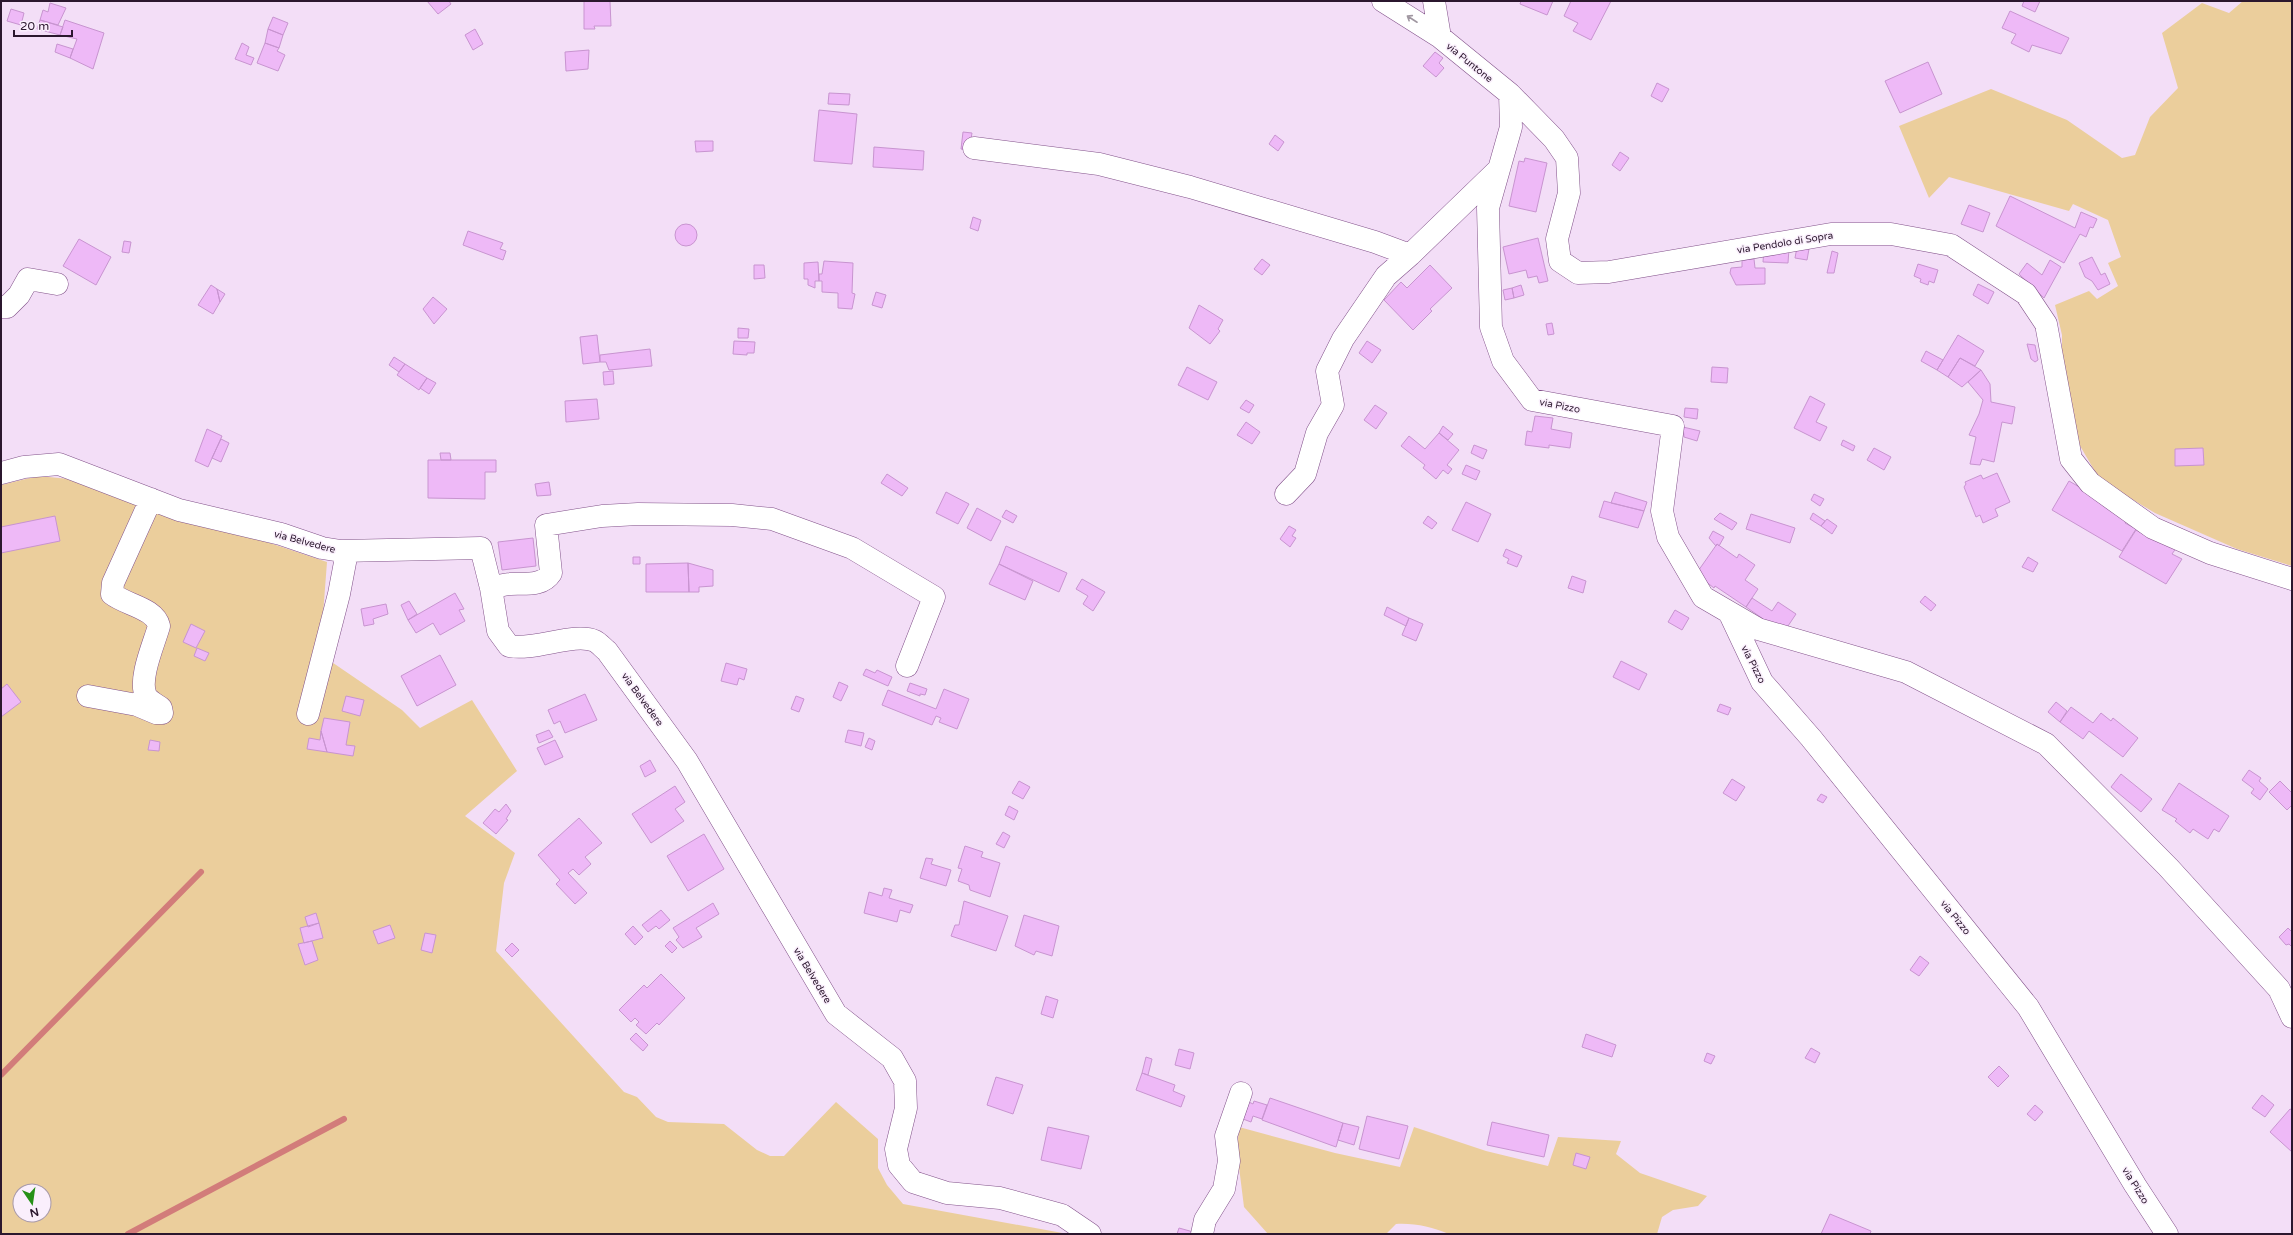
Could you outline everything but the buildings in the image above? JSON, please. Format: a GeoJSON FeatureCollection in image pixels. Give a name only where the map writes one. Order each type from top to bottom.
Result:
{"type":"FeatureCollection","features":[{"type":"Feature","properties":{"kind":"street"},"geometry":{"type":"LineString","coordinates":[[1383,1],[1440,37]]}},
{"type":"Feature","properties":{"kind":"street","name":"via Puntone"},"geometry":{"type":"LineString","coordinates":[[1434,1],[1440,37],[1510,94]]}},
{"type":"Feature","properties":{"kind":"street","name":"via Pizzo"},"geometry":{"type":"LineString","coordinates":[[1510,94],[1511,127],[1488,208],[1491,326],[1503,361],[1532,400],[1672,426],[1662,511],[1668,537],[1703,597],[1758,629],[1906,672],[2046,744],[2168,867],[2279,988],[2292,1017]]}},
{"type":"Feature","properties":{"kind":"street","name":"via Pendolo di Sopra"},"geometry":{"type":"LineString","coordinates":[[1510,94],[1554,139],[1567,158],[1569,193],[1556,239],[1560,261],[1578,273],[1610,272],[1831,234],[1891,234],[1951,245],[2026,294],[2046,324],[2071,459],[2090,483],[2153,528],[2210,553],[2292,579]]}},
{"type":"Feature","properties":{"kind":"street"},"geometry":{"type":"LineString","coordinates":[[974,148],[1099,164],[1197,189],[1375,242],[1410,255]]}},
{"type":"Feature","properties":{"kind":"street"},"geometry":{"type":"LineString","coordinates":[[1286,494],[1305,474],[1317,433],[1333,405],[1327,371],[1343,339],[1386,276],[1410,255],[1500,168]]}},
{"type":"Feature","properties":{"kind":"street"},"geometry":{"type":"LineString","coordinates":[[1,307],[7,307],[19,295],[28,279],[56,284]]}},
{"type":"Feature","properties":{"kind":"street","name":"via Belvedere"},"geometry":{"type":"LineString","coordinates":[[1,473],[24,467],[59,464],[179,510],[281,534],[322,548],[347,552],[481,548],[491,588],[498,631],[509,646],[522,648],[582,638],[595,641],[607,651],[653,712],[687,761],[836,1014],[892,1058],[905,1081],[906,1108],[896,1149],[899,1165],[913,1182],[947,1193],[1000,1198],[1062,1215],[1090,1234]]}},
{"type":"Feature","properties":{"kind":"street"},"geometry":{"type":"LineString","coordinates":[[88,696],[137,705],[156,713],[162,712],[161,708],[147,698],[144,689],[145,673],[159,626],[158,619],[152,614],[119,600],[112,594],[113,583],[151,499]]}},
{"type":"Feature","properties":{"kind":"street"},"geometry":{"type":"LineString","coordinates":[[491,588],[509,584],[532,584],[548,579],[551,573],[546,525],[602,516],[645,514],[732,515],[772,519],[852,548],[934,596],[907,666]]}},
{"type":"Feature","properties":{"kind":"street"},"geometry":{"type":"LineString","coordinates":[[308,714],[339,594],[347,552]]}},
{"type":"Feature","properties":{"kind":"street","name":"via Pizzo"},"geometry":{"type":"LineString","coordinates":[[1729,612],[1762,682],[1816,744],[2028,1007],[2167,1234]]}},
{"type":"Feature","properties":{"kind":"street"},"geometry":{"type":"LineString","coordinates":[[1202,1234],[1205,1220],[1224,1189],[1229,1161],[1226,1136],[1241,1094]]}},
{"type":"Feature","properties":{"kind":"shaded area"},"geometry":{"type":"Polygon","coordinates":[[[2243,1],[2292,1],[2292,566],[2237,549],[2155,513],[2100,480],[2069,427],[2062,387],[2062,335],[2055,305],[2089,291],[2097,299],[2118,286],[2108,263],[2121,257],[2108,220],[2073,204],[2069,211],[1949,177],[1929,198],[1899,126],[1991,89],[2067,120],[2122,158],[2135,155],[2150,117],[2178,88],[2162,33],[2202,3],[2229,13],[2243,1]]]}},
{"type":"Feature","properties":{"kind":"shaded area"},"geometry":{"type":"Polygon","coordinates":[[[38,476],[80,480],[327,562],[320,654],[402,710],[420,728],[472,700],[517,771],[465,816],[515,853],[504,883],[496,951],[624,1092],[637,1097],[656,1117],[668,1122],[724,1124],[757,1150],[770,1156],[784,1156],[836,1102],[878,1139],[878,1168],[887,1185],[903,1204],[1068,1234],[1,1234],[1,485],[38,476]]]}},
{"type":"Feature","properties":{"kind":"shaded area"},"geometry":{"type":"Polygon","coordinates":[[[1239,1127],[1335,1153],[1400,1167],[1414,1127],[1486,1151],[1548,1166],[1558,1137],[1621,1141],[1616,1154],[1640,1173],[1707,1196],[1698,1206],[1673,1210],[1662,1217],[1657,1234],[1449,1234],[1423,1226],[1396,1224],[1386,1234],[1268,1234],[1244,1207],[1237,1151],[1239,1127]]]}},
{"type":"Feature","properties":{"kind":"waterway"},"geometry":{"type":"LineString","coordinates":[[1,1075],[201,872]]}},
{"type":"Feature","properties":{"kind":"waterway"},"geometry":{"type":"LineString","coordinates":[[128,1234],[344,1119]]}}]}
